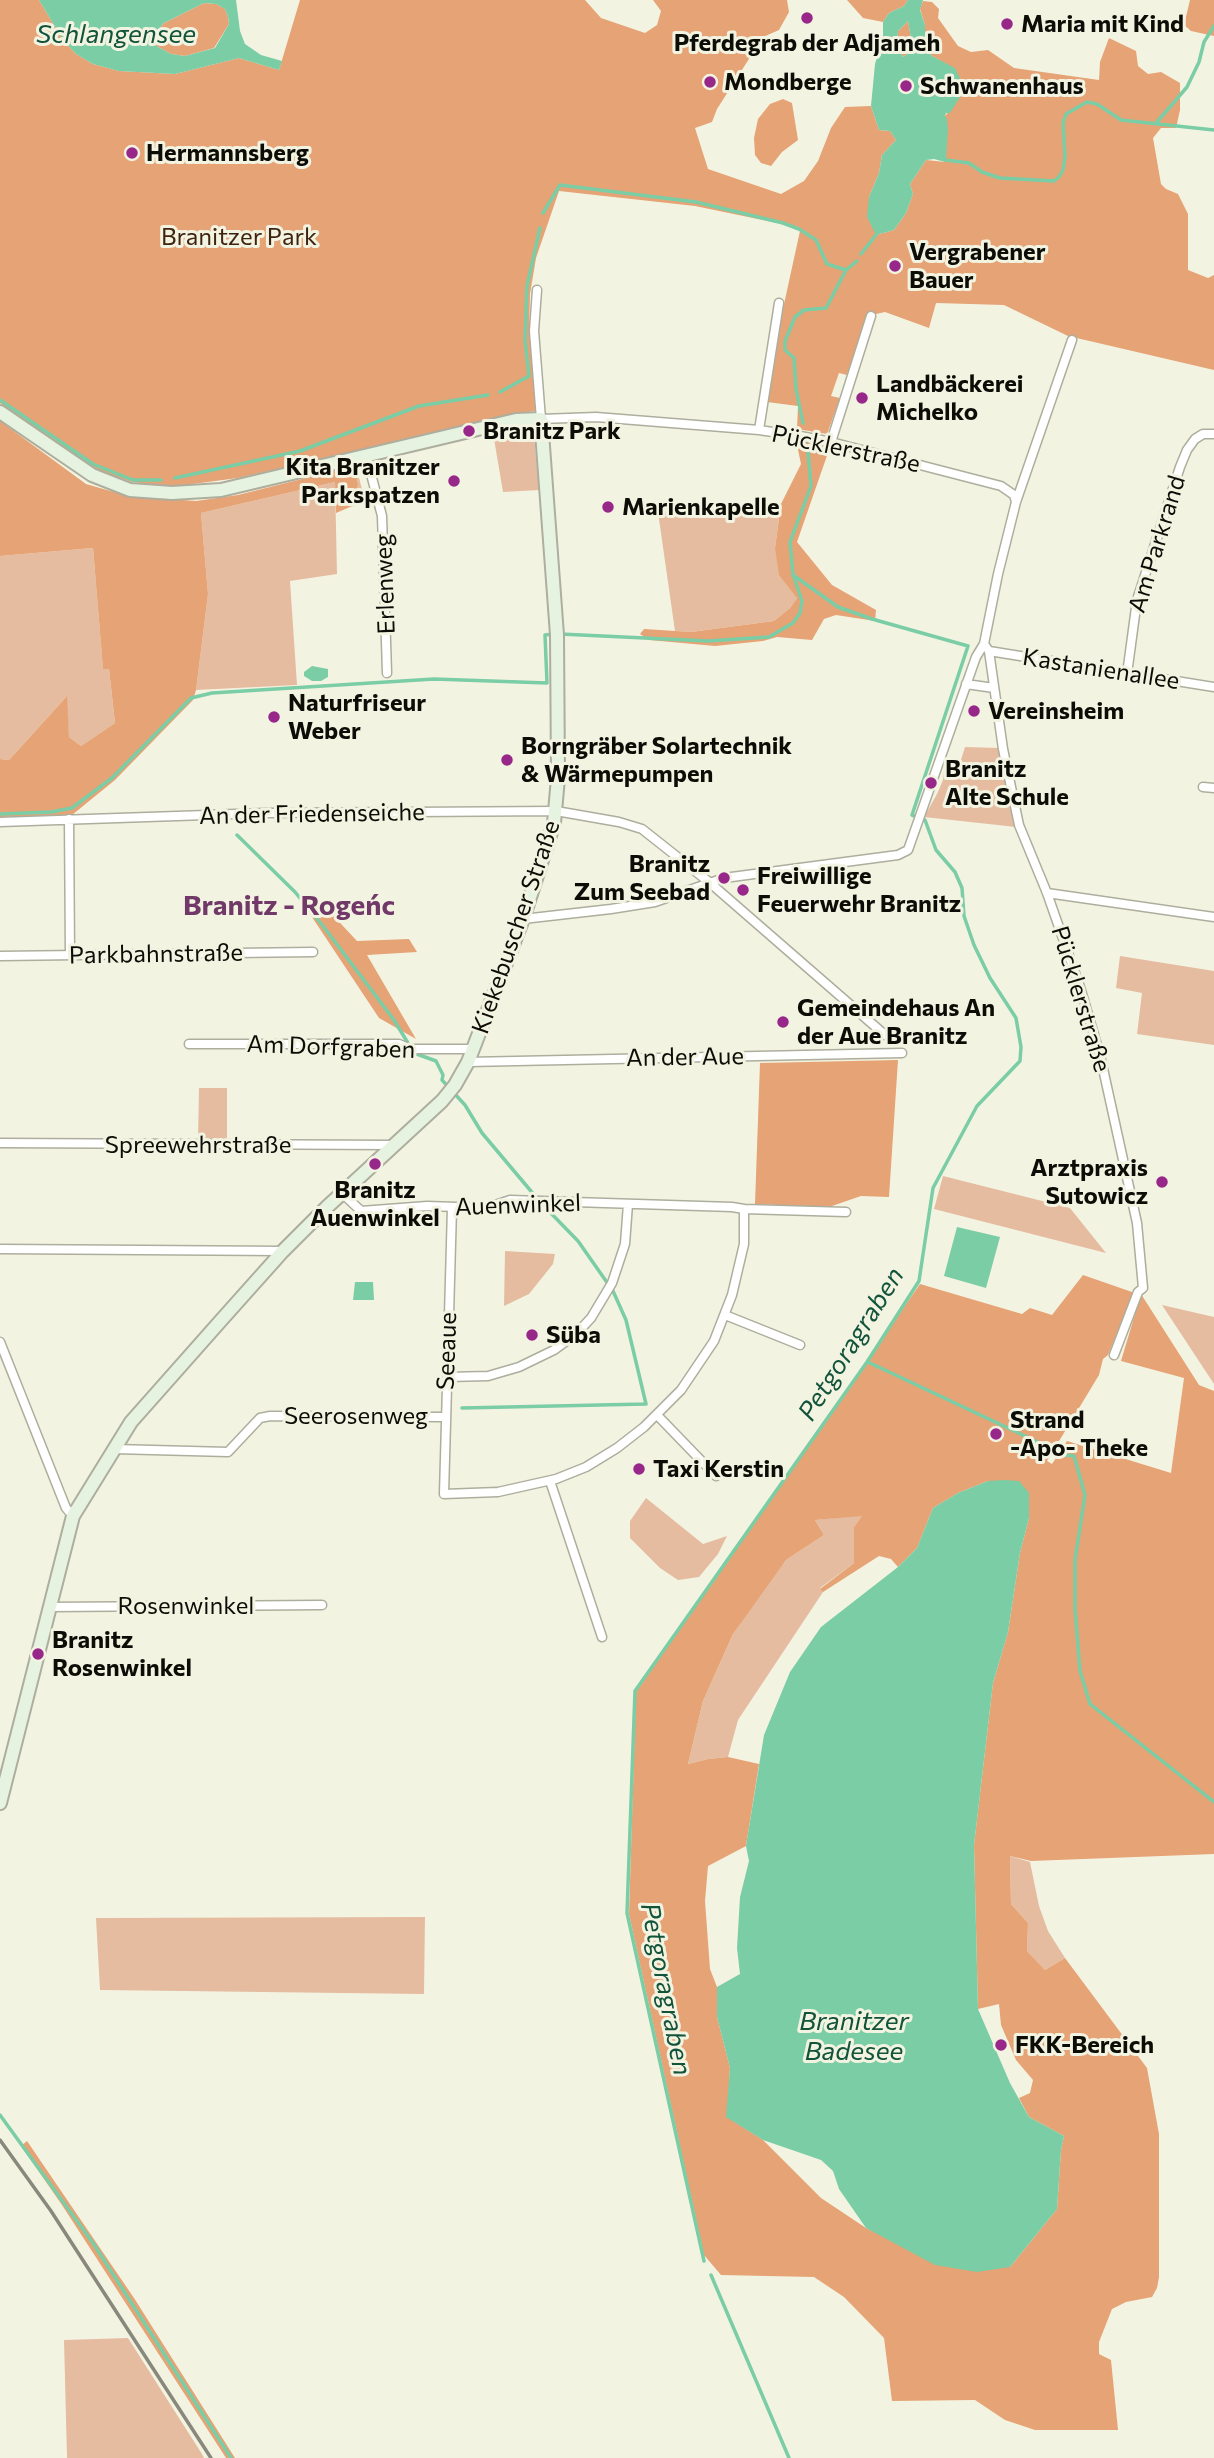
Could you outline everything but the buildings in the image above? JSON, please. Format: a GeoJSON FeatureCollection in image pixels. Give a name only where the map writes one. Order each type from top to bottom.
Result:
{"type":"FeatureCollection","features":[{"type":"Feature","properties":{"kind":"street"},"geometry":{"type":"LineString","coordinates":[[0,412],[92,475],[130,490],[151,493],[221,490],[516,420],[541,419],[534,331],[537,290]]}},
{"type":"Feature","properties":{"kind":"street"},"geometry":{"type":"LineString","coordinates":[[759,430],[779,303]]}},
{"type":"Feature","properties":{"kind":"street"},"geometry":{"type":"LineString","coordinates":[[831,442],[871,316]]}},
{"type":"Feature","properties":{"kind":"street"},"geometry":{"type":"LineString","coordinates":[[523,919],[654,902],[709,882],[761,872],[898,855],[908,850],[976,657],[987,648],[987,624],[1016,502],[1072,340]]}},
{"type":"Feature","properties":{"kind":"street","name":"Pücklerstraße"},"geometry":{"type":"LineString","coordinates":[[541,419],[596,417],[759,430],[831,442],[1001,486],[1014,495],[1016,502]]}},
{"type":"Feature","properties":{"kind":"street","name":"Kiekebuscher Straße"},"geometry":{"type":"LineString","coordinates":[[0,1803],[73,1516],[114,1448],[131,1422],[283,1251],[442,1101],[455,1085],[471,1056],[523,919],[556,811],[557,635],[541,419]]}},
{"type":"Feature","properties":{"kind":"street","name":"Am Parkrand"},"geometry":{"type":"LineString","coordinates":[[1127,674],[1137,600],[1180,467],[1195,439],[1203,434],[1214,435]]}},
{"type":"Feature","properties":{"kind":"street","name":"Erlenweg"},"geometry":{"type":"LineString","coordinates":[[366,455],[382,516],[387,673]]}},
{"type":"Feature","properties":{"kind":"street","name":"Pücklerstraße"},"geometry":{"type":"LineString","coordinates":[[987,648],[1003,749],[1019,825],[1047,893],[1080,987],[1100,1055],[1137,1223],[1143,1288],[1138,1292],[1114,1355]]}},
{"type":"Feature","properties":{"kind":"street","name":"Kastanienallee"},"geometry":{"type":"LineString","coordinates":[[987,648],[1214,687]]}},
{"type":"Feature","properties":{"kind":"street"},"geometry":{"type":"LineString","coordinates":[[966,684],[994,688]]}},
{"type":"Feature","properties":{"kind":"street"},"geometry":{"type":"LineString","coordinates":[[1203,787],[1214,788]]}},
{"type":"Feature","properties":{"kind":"street","name":"An der Friedenseiche"},"geometry":{"type":"LineString","coordinates":[[0,822],[265,813],[556,811],[619,822],[642,830],[709,882],[885,1035]]}},
{"type":"Feature","properties":{"kind":"street"},"geometry":{"type":"LineString","coordinates":[[69,819],[70,955]]}},
{"type":"Feature","properties":{"kind":"street"},"geometry":{"type":"LineString","coordinates":[[1047,893],[1214,917]]}},
{"type":"Feature","properties":{"kind":"street","name":"Parkbahnstraße"},"geometry":{"type":"LineString","coordinates":[[0,956],[313,953]]}},
{"type":"Feature","properties":{"kind":"street","name":"Am Dorfgraben"},"geometry":{"type":"LineString","coordinates":[[189,1044],[399,1044],[410,1049],[471,1056]]}},
{"type":"Feature","properties":{"kind":"street","name":"An der Aue"},"geometry":{"type":"LineString","coordinates":[[471,1056],[902,1053]]}},
{"type":"Feature","properties":{"kind":"street","name":"Spreewehrstraße"},"geometry":{"type":"LineString","coordinates":[[0,1143],[396,1145]]}},
{"type":"Feature","properties":{"kind":"street","name":"Auenwinkel"},"geometry":{"type":"LineString","coordinates":[[342,1193],[361,1211],[427,1206],[486,1208],[510,1200],[846,1212]]}},
{"type":"Feature","properties":{"kind":"street"},"geometry":{"type":"LineString","coordinates":[[447,1377],[488,1376],[536,1360],[576,1334],[591,1318],[609,1288],[625,1244],[628,1205]]}},
{"type":"Feature","properties":{"kind":"street","name":"Seeaue"},"geometry":{"type":"LineString","coordinates":[[452,1208],[444,1494],[498,1492],[550,1480]]}},
{"type":"Feature","properties":{"kind":"street"},"geometry":{"type":"LineString","coordinates":[[602,1637],[550,1480],[586,1466],[617,1448],[657,1415],[681,1390],[699,1365],[714,1341],[725,1315],[744,1244],[744,1209]]}},
{"type":"Feature","properties":{"kind":"street"},"geometry":{"type":"LineString","coordinates":[[0,1249],[283,1251]]}},
{"type":"Feature","properties":{"kind":"street"},"geometry":{"type":"LineString","coordinates":[[725,1315],[800,1345]]}},
{"type":"Feature","properties":{"kind":"street"},"geometry":{"type":"LineString","coordinates":[[0,1342],[66,1508],[73,1516]]}},
{"type":"Feature","properties":{"kind":"street"},"geometry":{"type":"LineString","coordinates":[[657,1415],[716,1476]]}},
{"type":"Feature","properties":{"kind":"street","name":"Seerosenweg"},"geometry":{"type":"LineString","coordinates":[[114,1448],[228,1452],[260,1418],[270,1416],[445,1417]]}},
{"type":"Feature","properties":{"kind":"street","name":"Rosenwinkel"},"geometry":{"type":"LineString","coordinates":[[50,1607],[322,1605]]}},
{"type":"Feature","properties":{"kind":"shaded area"},"geometry":{"type":"Polygon","coordinates":[[[525,426],[534,435],[539,490],[503,492],[493,433],[525,426]]]}},
{"type":"Feature","properties":{"kind":"shaded area"},"geometry":{"type":"Polygon","coordinates":[[[363,464],[364,468],[357,470],[364,497],[371,496],[373,501],[350,507],[356,499],[358,484],[354,466],[363,464]]]}},
{"type":"Feature","properties":{"kind":"shaded area"},"geometry":{"type":"Polygon","coordinates":[[[335,482],[337,574],[290,581],[297,685],[196,690],[208,594],[201,513],[335,482]]]}},
{"type":"Feature","properties":{"kind":"shaded area"},"geometry":{"type":"Polygon","coordinates":[[[781,504],[775,548],[797,598],[790,608],[774,621],[691,632],[675,631],[658,512],[781,504]]]}},
{"type":"Feature","properties":{"kind":"shaded area"},"geometry":{"type":"Polygon","coordinates":[[[93,548],[103,668],[109,669],[115,723],[81,746],[69,737],[66,697],[9,760],[0,759],[0,556],[93,548]]]}},
{"type":"Feature","properties":{"kind":"shaded area"},"geometry":{"type":"Polygon","coordinates":[[[965,747],[1000,748],[1016,827],[924,817],[943,780],[945,760],[960,763],[965,747]]]}},
{"type":"Feature","properties":{"kind":"shaded area"},"geometry":{"type":"Polygon","coordinates":[[[1120,956],[1214,971],[1214,1045],[1137,1034],[1142,993],[1116,988],[1120,956]]]}},
{"type":"Feature","properties":{"kind":"shaded area"},"geometry":{"type":"Polygon","coordinates":[[[199,1088],[227,1088],[227,1141],[198,1140],[199,1088]]]}},
{"type":"Feature","properties":{"kind":"shaded area"},"geometry":{"type":"Polygon","coordinates":[[[943,1176],[1070,1208],[1106,1253],[934,1209],[943,1176]]]}},
{"type":"Feature","properties":{"kind":"shaded area"},"geometry":{"type":"Polygon","coordinates":[[[505,1251],[555,1254],[553,1264],[529,1294],[504,1306],[505,1251]]]}},
{"type":"Feature","properties":{"kind":"shaded area"},"geometry":{"type":"Polygon","coordinates":[[[1162,1305],[1214,1317],[1214,1384],[1162,1305]]]}},
{"type":"Feature","properties":{"kind":"shaded area"},"geometry":{"type":"Polygon","coordinates":[[[646,1498],[703,1544],[727,1536],[718,1554],[699,1577],[678,1580],[660,1568],[630,1538],[630,1521],[646,1498]]]}},
{"type":"Feature","properties":{"kind":"shaded area"},"geometry":{"type":"Polygon","coordinates":[[[863,1515],[854,1527],[854,1563],[820,1588],[823,1592],[738,1720],[728,1757],[688,1764],[703,1701],[733,1634],[758,1597],[786,1560],[824,1535],[815,1520],[863,1515]]]}},
{"type":"Feature","properties":{"kind":"shaded area"},"geometry":{"type":"Polygon","coordinates":[[[1010,1856],[1030,1862],[1039,1906],[1048,1931],[1065,1958],[1045,1970],[1027,1951],[1028,1923],[1011,1904],[1010,1856]]]}},
{"type":"Feature","properties":{"kind":"shaded area"},"geometry":{"type":"Polygon","coordinates":[[[425,1917],[424,1994],[100,1990],[96,1918],[425,1917]]]}},
{"type":"Feature","properties":{"kind":"shaded area"},"geometry":{"type":"Polygon","coordinates":[[[128,2338],[204,2458],[67,2458],[64,2340],[128,2338]]]}},
{"type":"Feature","properties":{"kind":"green space","name":"Branitzer Park"},"geometry":{"type":"Polygon","coordinates":[[[0,0],[39,0],[63,40],[76,54],[93,64],[119,71],[175,74],[239,58],[279,70],[300,0],[585,0],[601,18],[645,33],[657,25],[661,11],[653,0],[787,0],[789,12],[779,30],[763,37],[717,109],[712,122],[695,128],[708,169],[781,194],[804,181],[818,161],[831,128],[845,107],[871,106],[879,130],[890,131],[896,140],[882,155],[879,173],[869,197],[876,235],[894,230],[906,213],[913,194],[910,184],[926,160],[945,162],[945,116],[951,109],[941,61],[932,56],[925,47],[925,25],[920,9],[923,1],[932,2],[939,9],[938,18],[958,46],[971,52],[988,50],[1014,68],[1099,80],[1100,62],[1109,38],[1136,51],[1138,66],[1148,74],[1161,72],[1180,83],[1180,110],[1176,128],[1161,128],[1153,138],[1161,184],[1178,194],[1188,214],[1188,270],[1208,278],[1214,275],[1214,370],[1068,336],[1004,305],[936,303],[929,328],[885,312],[867,316],[847,375],[839,373],[831,396],[840,398],[827,434],[797,429],[798,406],[767,402],[779,327],[800,231],[782,224],[695,206],[559,191],[536,258],[530,294],[529,331],[538,410],[238,478],[170,487],[132,482],[94,469],[0,403],[0,0]]]}},
{"type":"Feature","properties":{"kind":"green space"},"geometry":{"type":"Polygon","coordinates":[[[847,0],[908,0],[904,6],[889,13],[883,22],[863,18],[847,0]]]}},
{"type":"Feature","properties":{"kind":"green space"},"geometry":{"type":"Polygon","coordinates":[[[1190,0],[1214,0],[1214,36],[1191,31],[1184,25],[1190,0]]]}},
{"type":"Feature","properties":{"kind":"green space"},"geometry":{"type":"Polygon","coordinates":[[[204,3],[216,4],[225,9],[228,17],[229,24],[214,48],[185,56],[171,54],[153,44],[153,35],[164,23],[204,3]]]}},
{"type":"Feature","properties":{"kind":"green space"},"geometry":{"type":"Polygon","coordinates":[[[908,21],[912,44],[910,52],[903,57],[897,46],[898,31],[908,21]]]}},
{"type":"Feature","properties":{"kind":"green space"},"geometry":{"type":"Polygon","coordinates":[[[783,99],[792,103],[798,140],[782,152],[771,166],[761,163],[755,155],[754,138],[758,119],[770,104],[783,99]]]}},
{"type":"Feature","properties":{"kind":"green space"},"geometry":{"type":"Polygon","coordinates":[[[0,421],[86,484],[128,496],[196,501],[238,495],[354,466],[358,484],[356,499],[350,507],[336,513],[335,482],[201,513],[208,594],[193,700],[115,780],[72,815],[0,817],[0,759],[9,760],[67,696],[69,737],[81,746],[115,723],[109,669],[103,669],[93,548],[0,556],[0,421]]]}},
{"type":"Feature","properties":{"kind":"green space"},"geometry":{"type":"Polygon","coordinates":[[[796,440],[830,447],[797,542],[832,585],[876,610],[875,621],[836,615],[824,619],[812,640],[777,637],[715,646],[649,640],[640,634],[644,629],[691,632],[774,621],[790,608],[797,598],[779,575],[775,548],[781,504],[801,464],[796,440]]]}},
{"type":"Feature","properties":{"kind":"green space"},"geometry":{"type":"Polygon","coordinates":[[[314,895],[357,941],[409,939],[417,952],[367,955],[416,1039],[379,1018],[298,896],[314,895]]]}},
{"type":"Feature","properties":{"kind":"green space"},"geometry":{"type":"Polygon","coordinates":[[[898,1060],[889,1197],[861,1196],[829,1207],[755,1204],[760,1063],[898,1060]]]}},
{"type":"Feature","properties":{"kind":"green space"},"geometry":{"type":"Polygon","coordinates":[[[1083,1275],[1132,1292],[1108,1355],[1103,1359],[1099,1375],[1047,1461],[1052,1464],[1067,1441],[1171,1473],[1184,1378],[1121,1361],[1141,1294],[1199,1385],[1214,1391],[1214,1854],[1031,1861],[1010,1856],[1011,1904],[1028,1923],[1027,1951],[1045,1970],[1065,1958],[1147,2068],[1159,2134],[1159,2277],[1152,2297],[1126,2302],[1112,2309],[1099,2342],[1099,2354],[1111,2360],[1118,2430],[1035,2430],[1005,2420],[975,2400],[892,2401],[884,2338],[844,2297],[814,2277],[721,2275],[704,2255],[629,1914],[636,1692],[920,1284],[1022,1314],[1030,1308],[1052,1315],[1083,1275]],[[988,1481],[958,1493],[933,1508],[917,1548],[898,1567],[891,1559],[879,1556],[823,1592],[820,1589],[854,1563],[854,1527],[862,1516],[815,1520],[824,1535],[786,1560],[733,1634],[703,1701],[688,1764],[728,1757],[759,1764],[746,1846],[708,1866],[705,1901],[710,1969],[717,1987],[717,2017],[730,2068],[727,2117],[763,2140],[821,2198],[866,2228],[895,2242],[1010,2267],[1057,2209],[1064,2136],[1029,2117],[1019,2098],[1030,2093],[1033,2080],[1016,2060],[1001,2025],[999,2004],[978,2009],[974,1845],[993,1683],[1008,1632],[1020,1553],[1029,1518],[988,1481]]]}},
{"type":"Feature","properties":{"kind":"green space"},"geometry":{"type":"Polygon","coordinates":[[[27,2141],[134,2298],[235,2458],[226,2458],[21,2146],[27,2141]]]}},
{"type":"Feature","properties":{"kind":"water","name":"Schlangensee"},"geometry":{"type":"Polygon","coordinates":[[[39,0],[236,0],[240,31],[245,44],[261,55],[282,61],[279,70],[239,58],[175,74],[119,71],[93,64],[76,54],[63,40],[39,0]],[[204,3],[164,23],[153,35],[153,44],[171,54],[185,56],[215,48],[229,24],[225,9],[216,4],[204,3]]]}},
{"type":"Feature","properties":{"kind":"water"},"geometry":{"type":"Polygon","coordinates":[[[908,0],[923,0],[920,10],[925,25],[925,47],[932,56],[955,68],[965,89],[950,113],[945,116],[948,129],[945,162],[926,160],[910,184],[913,194],[906,213],[894,230],[876,235],[867,217],[869,197],[879,173],[882,155],[896,140],[890,131],[879,130],[871,106],[875,64],[879,51],[888,43],[883,37],[883,22],[889,13],[904,6],[908,0]],[[908,21],[898,31],[897,46],[903,57],[910,52],[912,44],[908,21]]]}},
{"type":"Feature","properties":{"kind":"water"},"geometry":{"type":"Polygon","coordinates":[[[312,666],[328,669],[328,677],[321,681],[312,681],[304,676],[304,672],[312,666]]]}},
{"type":"Feature","properties":{"kind":"water"},"geometry":{"type":"Polygon","coordinates":[[[957,1227],[1000,1237],[986,1288],[944,1276],[957,1227]]]}},
{"type":"Feature","properties":{"kind":"water"},"geometry":{"type":"Polygon","coordinates":[[[355,1282],[373,1282],[374,1300],[353,1300],[355,1282]]]}},
{"type":"Feature","properties":{"kind":"water","name":"Branitzer Badesee"},"geometry":{"type":"Polygon","coordinates":[[[988,1481],[1019,1481],[1029,1493],[1029,1518],[1020,1553],[1008,1632],[993,1683],[974,1845],[978,2009],[1010,2083],[1029,2117],[1064,2136],[1057,2209],[1010,2267],[977,2272],[935,2265],[866,2228],[839,2189],[833,2171],[821,2160],[763,2140],[726,2117],[730,2068],[717,2017],[717,1987],[740,1974],[737,1948],[740,1897],[749,1861],[746,1846],[764,1735],[790,1672],[821,1627],[898,1567],[917,1548],[933,1508],[958,1493],[988,1481]]]}},
{"type":"Feature","properties":{"kind":"waterway"},"geometry":{"type":"LineString","coordinates":[[1157,122],[1187,87],[1199,62],[1204,42],[1214,26]]}},
{"type":"Feature","properties":{"kind":"waterway"},"geometry":{"type":"LineString","coordinates":[[946,160],[969,163],[982,172],[1000,178],[1054,181],[1063,170],[1063,123],[1066,114],[1087,102],[1097,104],[1121,120],[1214,130]]}},
{"type":"Feature","properties":{"kind":"waterway"},"geometry":{"type":"LineString","coordinates":[[543,213],[560,185],[696,202],[799,229],[816,240],[827,264],[846,270]]}},
{"type":"Feature","properties":{"kind":"waterway"},"geometry":{"type":"LineString","coordinates":[[500,392],[529,376],[525,340],[527,286],[540,228]]}},
{"type":"Feature","properties":{"kind":"waterway","name":"Petgoragraben"},"geometry":{"type":"LineString","coordinates":[[861,254],[876,235]]}},
{"type":"Feature","properties":{"kind":"waterway","name":"Petgoragraben"},"geometry":{"type":"LineString","coordinates":[[803,423],[796,389],[794,358],[785,350],[785,341],[795,317],[804,310],[826,308],[846,270],[857,261]]}},
{"type":"Feature","properties":{"kind":"waterway"},"geometry":{"type":"LineString","coordinates":[[175,478],[300,451],[419,406],[488,395]]}},
{"type":"Feature","properties":{"kind":"waterway"},"geometry":{"type":"LineString","coordinates":[[0,400],[93,464],[133,480],[161,480]]}},
{"type":"Feature","properties":{"kind":"waterway","name":"Petgoragraben"},"geometry":{"type":"LineString","coordinates":[[704,2261],[627,1913],[635,1691],[867,1362],[919,1281],[933,1188],[977,1106],[1020,1061],[1021,1047],[1016,1018],[990,978],[974,945],[964,916],[962,888],[955,872],[936,850],[925,820],[912,815],[968,646],[838,607],[793,575],[790,542],[811,486],[808,451]]}},
{"type":"Feature","properties":{"kind":"waterway"},"geometry":{"type":"LineString","coordinates":[[560,634],[708,641],[769,637],[793,623],[800,613],[802,601],[794,577]]}},
{"type":"Feature","properties":{"kind":"waterway"},"geometry":{"type":"LineString","coordinates":[[0,814],[51,812],[72,808],[112,778],[191,698],[212,693],[434,679],[547,683],[545,635],[553,634]]}},
{"type":"Feature","properties":{"kind":"waterway"},"geometry":{"type":"LineString","coordinates":[[237,835],[295,892],[323,926],[394,1020],[414,1053],[436,1061],[443,1075],[442,1080],[465,1105],[482,1133],[541,1203],[578,1241],[613,1291],[626,1320],[646,1404],[462,1408]]}},
{"type":"Feature","properties":{"kind":"waterway"},"geometry":{"type":"LineString","coordinates":[[868,1362],[1046,1446]]}},
{"type":"Feature","properties":{"kind":"waterway"},"geometry":{"type":"LineString","coordinates":[[1065,1455],[1074,1456],[1085,1495],[1075,1560],[1075,1609],[1080,1671],[1090,1704],[1214,1802]]}},
{"type":"Feature","properties":{"kind":"waterway"},"geometry":{"type":"LineString","coordinates":[[0,2115],[93,2243],[231,2458]]}},
{"type":"Feature","properties":{"kind":"waterway","name":"Petgoragraben"},"geometry":{"type":"LineString","coordinates":[[711,2275],[789,2458]]}},
{"type":"Feature","properties":{"kind":"railway"},"geometry":{"type":"LineString","coordinates":[[0,2140],[51,2211],[211,2458]]}},
{"type":"Feature","properties":{"kind":"place","name":"Pferdegrab der Adjameh"},"geometry":{"type":"Point","coordinates":[807,18]}},
{"type":"Feature","properties":{"kind":"place","name":"Maria mit Kind"},"geometry":{"type":"Point","coordinates":[1007,24]}},
{"type":"Feature","properties":{"kind":"place","name":"Mondberge"},"geometry":{"type":"Point","coordinates":[710,82]}},
{"type":"Feature","properties":{"kind":"place","name":"Schwanenhaus"},"geometry":{"type":"Point","coordinates":[906,86]}},
{"type":"Feature","properties":{"kind":"place","name":"Hermannsberg"},"geometry":{"type":"Point","coordinates":[132,153]}},
{"type":"Feature","properties":{"kind":"place","name":"Vergrabener Bauer"},"geometry":{"type":"Point","coordinates":[895,266]}},
{"type":"Feature","properties":{"kind":"place","name":"Landbäckerei Michelko"},"geometry":{"type":"Point","coordinates":[862,398]}},
{"type":"Feature","properties":{"kind":"place","name":"Branitz Park"},"geometry":{"type":"Point","coordinates":[469,431]}},
{"type":"Feature","properties":{"kind":"place","name":"Kita Branitzer Parkspatzen"},"geometry":{"type":"Point","coordinates":[454,481]}},
{"type":"Feature","properties":{"kind":"place","name":"Marienkapelle"},"geometry":{"type":"Point","coordinates":[608,507]}},
{"type":"Feature","properties":{"kind":"place","name":"Vereinsheim"},"geometry":{"type":"Point","coordinates":[974,711]}},
{"type":"Feature","properties":{"kind":"place","name":"Naturfriseur Weber"},"geometry":{"type":"Point","coordinates":[274,717]}},
{"type":"Feature","properties":{"kind":"place","name":"Borngräber Solartechnik & Wärmepumpen"},"geometry":{"type":"Point","coordinates":[507,760]}},
{"type":"Feature","properties":{"kind":"place","name":"Branitz Alte Schule"},"geometry":{"type":"Point","coordinates":[931,783]}},
{"type":"Feature","properties":{"kind":"place","name":"Branitz Zum Seebad"},"geometry":{"type":"Point","coordinates":[724,878]}},
{"type":"Feature","properties":{"kind":"place","name":"Freiwillige Feuerwehr Branitz"},"geometry":{"type":"Point","coordinates":[743,890]}},
{"type":"Feature","properties":{"kind":"place","name":"Gemeindehaus An der Aue Branitz"},"geometry":{"type":"Point","coordinates":[783,1022]}},
{"type":"Feature","properties":{"kind":"place","name":"Branitz Auenwinkel"},"geometry":{"type":"Point","coordinates":[375,1164]}},
{"type":"Feature","properties":{"kind":"place","name":"Arztpraxis Sutowicz"},"geometry":{"type":"Point","coordinates":[1162,1182]}},
{"type":"Feature","properties":{"kind":"place","name":"Süba"},"geometry":{"type":"Point","coordinates":[532,1335]}},
{"type":"Feature","properties":{"kind":"place","name":"Strand -Apo- Theke"},"geometry":{"type":"Point","coordinates":[996,1434]}},
{"type":"Feature","properties":{"kind":"place","name":"Taxi Kerstin"},"geometry":{"type":"Point","coordinates":[639,1469]}},
{"type":"Feature","properties":{"kind":"place","name":"Branitz Rosenwinkel"},"geometry":{"type":"Point","coordinates":[38,1654]}},
{"type":"Feature","properties":{"kind":"place","name":"FKK-Bereich"},"geometry":{"type":"Point","coordinates":[1001,2045]}},
{"type":"Feature","properties":{"kind":"district","name":"Branitz - Rogeńc"},"geometry":{"type":"Point","coordinates":[289,906]}}]}
